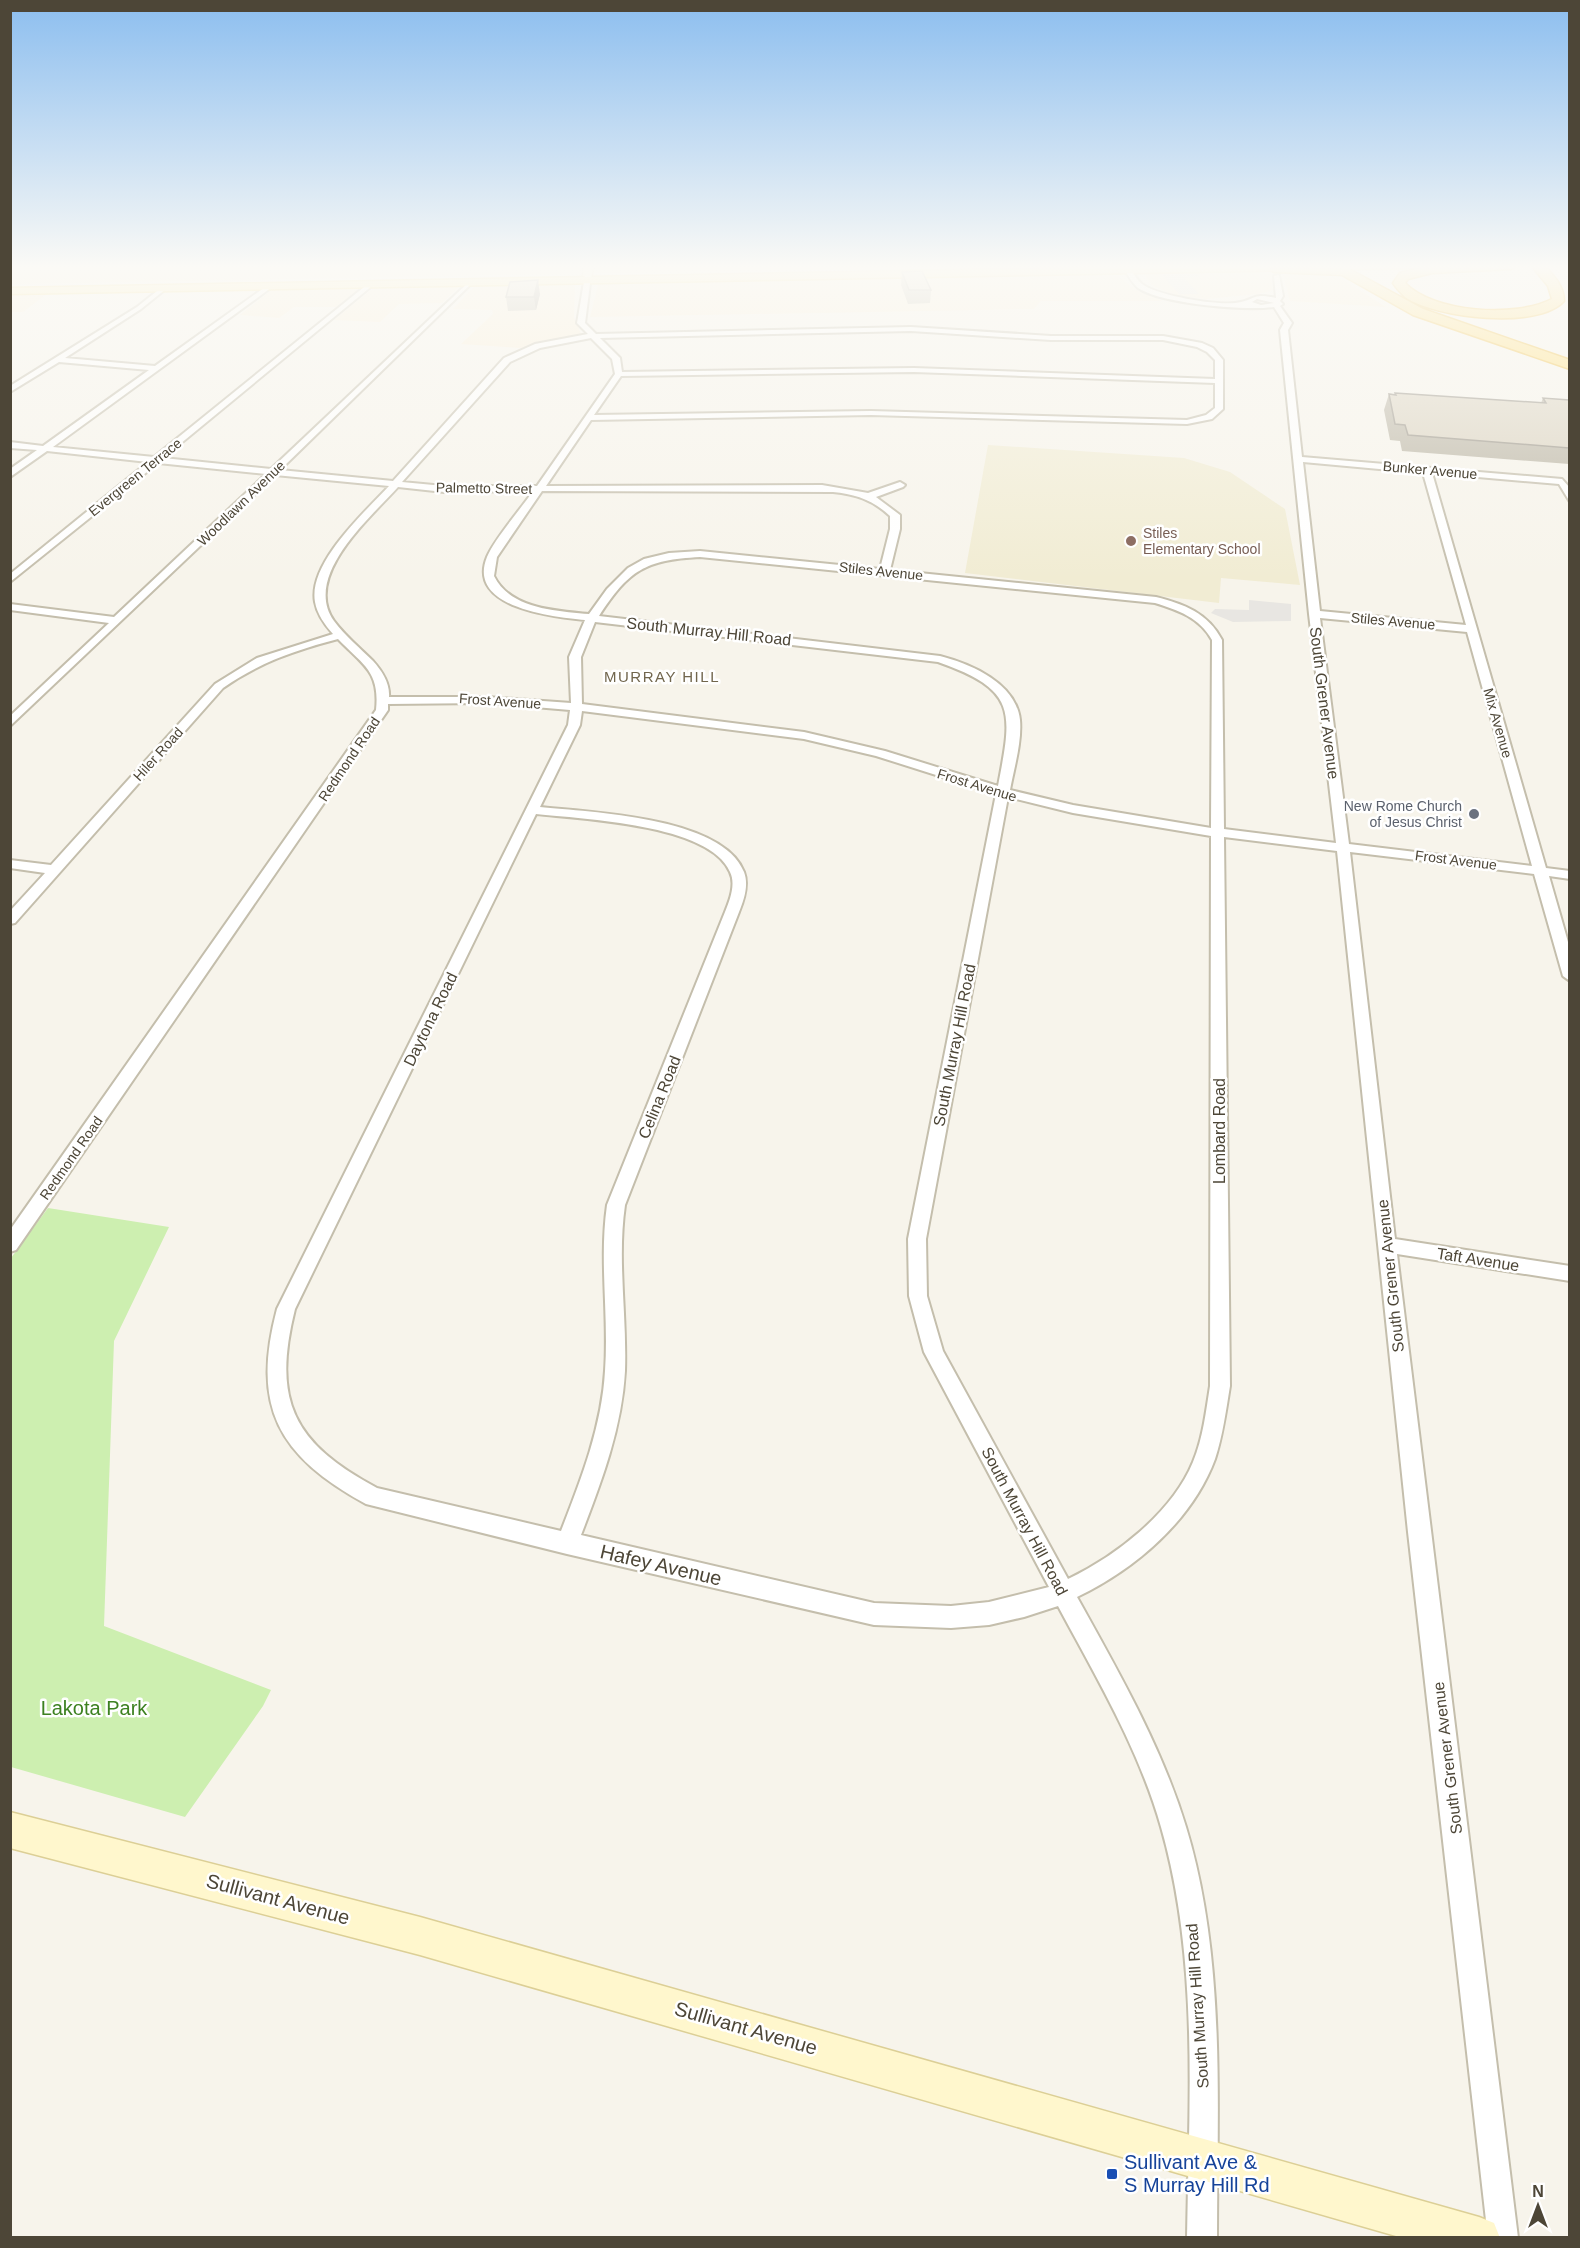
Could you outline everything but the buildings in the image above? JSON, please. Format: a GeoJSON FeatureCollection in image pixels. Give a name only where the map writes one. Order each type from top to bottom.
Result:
{"type":"FeatureCollection","features":[{"type":"Feature","properties":{"kind":"street"},"geometry":{"type":"LineString","coordinates":[[10,390],[42,370]]}},
{"type":"Feature","properties":{"kind":"street"},"geometry":{"type":"LineString","coordinates":[[10,474],[154,370]]}},
{"type":"Feature","properties":{"kind":"street","name":"Evergreen Terrace"},"geometry":{"type":"LineString","coordinates":[[10,579],[266,370]]}},
{"type":"Feature","properties":{"kind":"street","name":"Woodlawn Avenue"},"geometry":{"type":"LineString","coordinates":[[10,723],[380,370]]}},
{"type":"Feature","properties":{"kind":"street","name":"Redmond Road"},"geometry":{"type":"LineString","coordinates":[[10,1245],[356,750],[386,700],[380,674],[338,636],[321,603],[322,580],[342,545],[498,370]]}},
{"type":"Feature","properties":{"kind":"street"},"geometry":{"type":"LineString","coordinates":[[619,370],[620,374],[827,370]]}},
{"type":"Feature","properties":{"kind":"street"},"geometry":{"type":"LineString","coordinates":[[589,418],[871,412],[1161,423],[1203,419],[1219,409],[1219,381],[899,370]]}},
{"type":"Feature","properties":{"kind":"street","name":"Redmond Road"},"geometry":{"type":"LineString","coordinates":[[1219,370],[1219,381]]}},
{"type":"Feature","properties":{"kind":"street","name":"South Grener Avenue"},"geometry":{"type":"LineString","coordinates":[[1288,370],[1314,614],[1343,847],[1489,2136],[1503,2238]]}},
{"type":"Feature","properties":{"kind":"street","name":"South Murray Hill Road"},"geometry":{"type":"LineString","coordinates":[[620,374],[492,557],[488,569],[491,582],[500,594],[539,610],[593,618],[919,654],[958,665],[990,681],[1008,699],[1011,706],[1015,724],[917,1239],[918,1296],[934,1352],[1125,1708],[1150,1762],[1178,1843],[1197,1955],[1203,2095],[1202,2238]]}},
{"type":"Feature","properties":{"kind":"street","name":"Palmetto Street"},"geometry":{"type":"LineString","coordinates":[[10,445],[444,489],[822,488],[870,496],[883,502],[895,515],[895,529],[885,571]]}},
{"type":"Feature","properties":{"kind":"street","name":"Bunker Avenue"},"geometry":{"type":"LineString","coordinates":[[1298,459],[1562,482],[1569,499]]}},
{"type":"Feature","properties":{"kind":"street","name":"Mix Avenue"},"geometry":{"type":"LineString","coordinates":[[1427,470],[1569,976]]}},
{"type":"Feature","properties":{"kind":"street"},"geometry":{"type":"LineString","coordinates":[[870,496],[900,485]]}},
{"type":"Feature","properties":{"kind":"street","name":"Stiles Avenue"},"geometry":{"type":"LineString","coordinates":[[593,618],[619,582],[641,564],[667,557],[700,554],[1137,597],[1170,604],[1192,613]]}},
{"type":"Feature","properties":{"kind":"street"},"geometry":{"type":"LineString","coordinates":[[10,607],[117,621]]}},
{"type":"Feature","properties":{"kind":"street","name":"Lombard Road"},"geometry":{"type":"LineString","coordinates":[[1064,1593],[1104,1573],[1127,1556],[1173,1511],[1200,1470],[1220,1386],[1218,649],[1209,626],[1192,613]]}},
{"type":"Feature","properties":{"kind":"street","name":"Stiles Avenue"},"geometry":{"type":"LineString","coordinates":[[1314,614],[1471,629]]}},
{"type":"Feature","properties":{"kind":"street","name":"Daytona Road"},"geometry":{"type":"LineString","coordinates":[[287,1424],[278,1394],[274,1367],[275,1347],[286,1309],[574,725],[579,708],[575,654],[593,618]]}},
{"type":"Feature","properties":{"kind":"street","name":"Hiler Road"},"geometry":{"type":"LineString","coordinates":[[10,920],[226,680],[262,660],[338,636]]}},
{"type":"Feature","properties":{"kind":"street","name":"Frost Avenue"},"geometry":{"type":"LineString","coordinates":[[386,700],[475,698],[748,727],[824,738],[1002,792],[1077,810],[1217,832],[1569,875]]}},
{"type":"Feature","properties":{"kind":"street","name":"Celina Road"},"geometry":{"type":"LineString","coordinates":[[533,810],[661,826],[691,833],[705,839],[729,858],[737,870],[739,880],[730,918],[616,1205],[610,1254],[616,1350],[611,1405],[567,1544]]}},
{"type":"Feature","properties":{"kind":"street"},"geometry":{"type":"LineString","coordinates":[[10,864],[54,870]]}},
{"type":"Feature","properties":{"kind":"street","name":"Taft Avenue"},"geometry":{"type":"LineString","coordinates":[[1387,1245],[1569,1274]]}},
{"type":"Feature","properties":{"kind":"street","name":"Hafey Avenue"},"geometry":{"type":"LineString","coordinates":[[287,1424],[298,1441],[321,1467],[345,1484],[373,1497],[567,1544],[864,1611],[922,1619],[953,1618],[1017,1608],[1064,1593]]}},
{"type":"Feature","properties":{"kind":"street","name":"Sullivant Avenue"},"geometry":{"type":"LineString","coordinates":[[10,1830],[420,1936],[869,2062],[1202,2160],[1479,2238]]}},
{"type":"Feature","properties":{"kind":"shaded area","name":"Stiles Elementary School"},"geometry":{"type":"Polygon","coordinates":[[[988,445],[1184,458],[1230,472],[1285,509],[1300,585],[1221,578],[1219,603],[965,573],[988,445]]]}},
{"type":"Feature","properties":{"kind":"shaded area"},"geometry":{"type":"Polygon","coordinates":[[[1249,600],[1291,604],[1291,621],[1233,622],[1211,613],[1215,609],[1249,610],[1249,600]]]}},
{"type":"Feature","properties":{"kind":"green space","name":"Lakota Park"},"geometry":{"type":"Polygon","coordinates":[[[48,1208],[169,1227],[114,1341],[104,1626],[271,1690],[263,1706],[185,1817],[11,1767],[11,1258],[48,1208]]]}},
{"type":"Feature","properties":{"kind":"place","name":"Stiles Elementary School"},"geometry":{"type":"Point","coordinates":[1131,541]}},
{"type":"Feature","properties":{"kind":"place","name":"New Rome Church of Jesus Christ"},"geometry":{"type":"Point","coordinates":[1474,814]}},
{"type":"Feature","properties":{"kind":"place","name":"Sullivant Ave & S Murray Hill Rd"},"geometry":{"type":"Point","coordinates":[1112,2174]}},
{"type":"Feature","properties":{"kind":"district","name":"MURRAY HILL"},"geometry":{"type":"Point","coordinates":[662,677]}}]}
